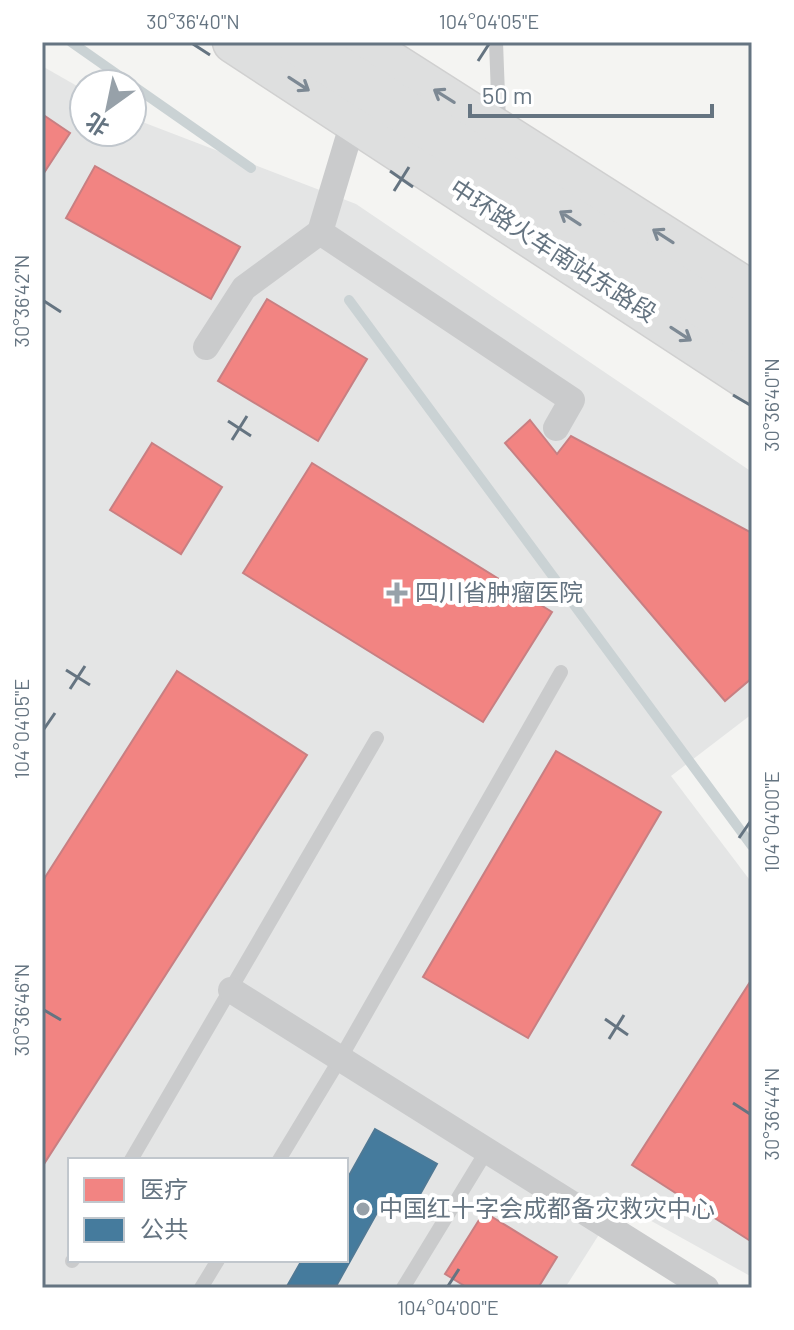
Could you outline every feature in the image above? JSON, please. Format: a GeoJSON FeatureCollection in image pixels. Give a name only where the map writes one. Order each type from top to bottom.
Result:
{"type":"FeatureCollection","features":[{"type":"Feature","properties":{"kind":"highway"},"geometry":{"type":"LineString","coordinates":[[297,42],[752,337]]}},
{"type":"Feature","properties":{"kind":"main road","name":"中环路火车南站东路段"},"geometry":{"type":"LineString","coordinates":[[234,42],[752,381]]}},
{"type":"Feature","properties":{"kind":"main road"},"geometry":{"type":"LineString","coordinates":[[358,42],[752,293]]}},
{"type":"Feature","properties":{"kind":"street"},"geometry":{"type":"LineString","coordinates":[[206,347],[244,288],[320,232],[354,119]]}},
{"type":"Feature","properties":{"kind":"street"},"geometry":{"type":"LineString","coordinates":[[320,232],[572,400],[556,428]]}},
{"type":"Feature","properties":{"kind":"street"},"geometry":{"type":"LineString","coordinates":[[231,990],[706,1288]]}},
{"type":"Feature","properties":{"kind":"lane"},"geometry":{"type":"LineString","coordinates":[[496,42],[499,131]]}},
{"type":"Feature","properties":{"kind":"lane"},"geometry":{"type":"LineString","coordinates":[[280,1158],[561,672]]}},
{"type":"Feature","properties":{"kind":"lane"},"geometry":{"type":"LineString","coordinates":[[132,1158],[377,738]]}},
{"type":"Feature","properties":{"kind":"lane"},"geometry":{"type":"LineString","coordinates":[[403,1288],[486,1152]]}},
{"type":"Feature","properties":{"kind":"lane"},"geometry":{"type":"LineString","coordinates":[[201,1288],[217,1262]]}},
{"type":"Feature","properties":{"kind":"shaded area","name":"四川省肿瘤医院"},"geometry":{"type":"Polygon","coordinates":[[[42,66],[68,81],[68,148],[148,148],[148,124],[356,204],[752,472],[752,714],[671,776],[752,883],[752,1277],[619,1203],[565,1288],[42,1288],[42,66]]]}},
{"type":"Feature","properties":{"kind":"building: 医疗"},"geometry":{"type":"Polygon","coordinates":[[[42,114],[68,132],[68,136],[42,176],[42,114]]]}},
{"type":"Feature","properties":{"kind":"building: 医疗"},"geometry":{"type":"Polygon","coordinates":[[[95,166],[240,247],[211,299],[66,218],[95,166]]]}},
{"type":"Feature","properties":{"kind":"building: 医疗"},"geometry":{"type":"Polygon","coordinates":[[[267,299],[367,359],[318,441],[218,381],[267,299]]]}},
{"type":"Feature","properties":{"kind":"building: 医疗"},"geometry":{"type":"Polygon","coordinates":[[[530,420],[557,454],[571,436],[752,533],[752,678],[725,701],[505,443],[530,420]]]}},
{"type":"Feature","properties":{"kind":"building: 医疗"},"geometry":{"type":"Polygon","coordinates":[[[152,443],[222,487],[181,554],[110,510],[152,443]]]}},
{"type":"Feature","properties":{"kind":"building: 医疗"},"geometry":{"type":"Polygon","coordinates":[[[312,463],[552,612],[483,722],[243,573],[312,463]]]}},
{"type":"Feature","properties":{"kind":"building: 医疗"},"geometry":{"type":"Polygon","coordinates":[[[177,671],[307,755],[42,1167],[42,882],[177,671]]]}},
{"type":"Feature","properties":{"kind":"building: 医疗"},"geometry":{"type":"Polygon","coordinates":[[[556,751],[661,812],[528,1038],[423,977],[556,751]]]}},
{"type":"Feature","properties":{"kind":"building: 医疗"},"geometry":{"type":"Polygon","coordinates":[[[752,979],[752,1242],[632,1165],[752,979]]]}},
{"type":"Feature","properties":{"kind":"building: 医疗"},"geometry":{"type":"Polygon","coordinates":[[[484,1212],[557,1257],[538,1288],[468,1288],[445,1274],[484,1212]]]}},
{"type":"Feature","properties":{"kind":"building: 公共","name":"中国红十字会成都备灾救灾中心"},"geometry":{"type":"Polygon","coordinates":[[[375,1129],[437,1164],[408,1216],[383,1202],[335,1288],[286,1288],[301,1262],[348,1262],[348,1177],[375,1129]]]}},
{"type":"Feature","properties":{"kind":"waterway"},"geometry":{"type":"LineString","coordinates":[[71,42],[108,68]]}},
{"type":"Feature","properties":{"kind":"waterway"},"geometry":{"type":"LineString","coordinates":[[148,96],[251,168]]}},
{"type":"Feature","properties":{"kind":"waterway"},"geometry":{"type":"LineString","coordinates":[[349,300],[752,846]]}},
{"type":"Feature","properties":{"kind":"place","name":"四川省肿瘤医院"},"geometry":{"type":"Point","coordinates":[397,593]}},
{"type":"Feature","properties":{"kind":"place","name":"中国红十字会成都备灾救灾中心"},"geometry":{"type":"Point","coordinates":[363,1209]}}]}
